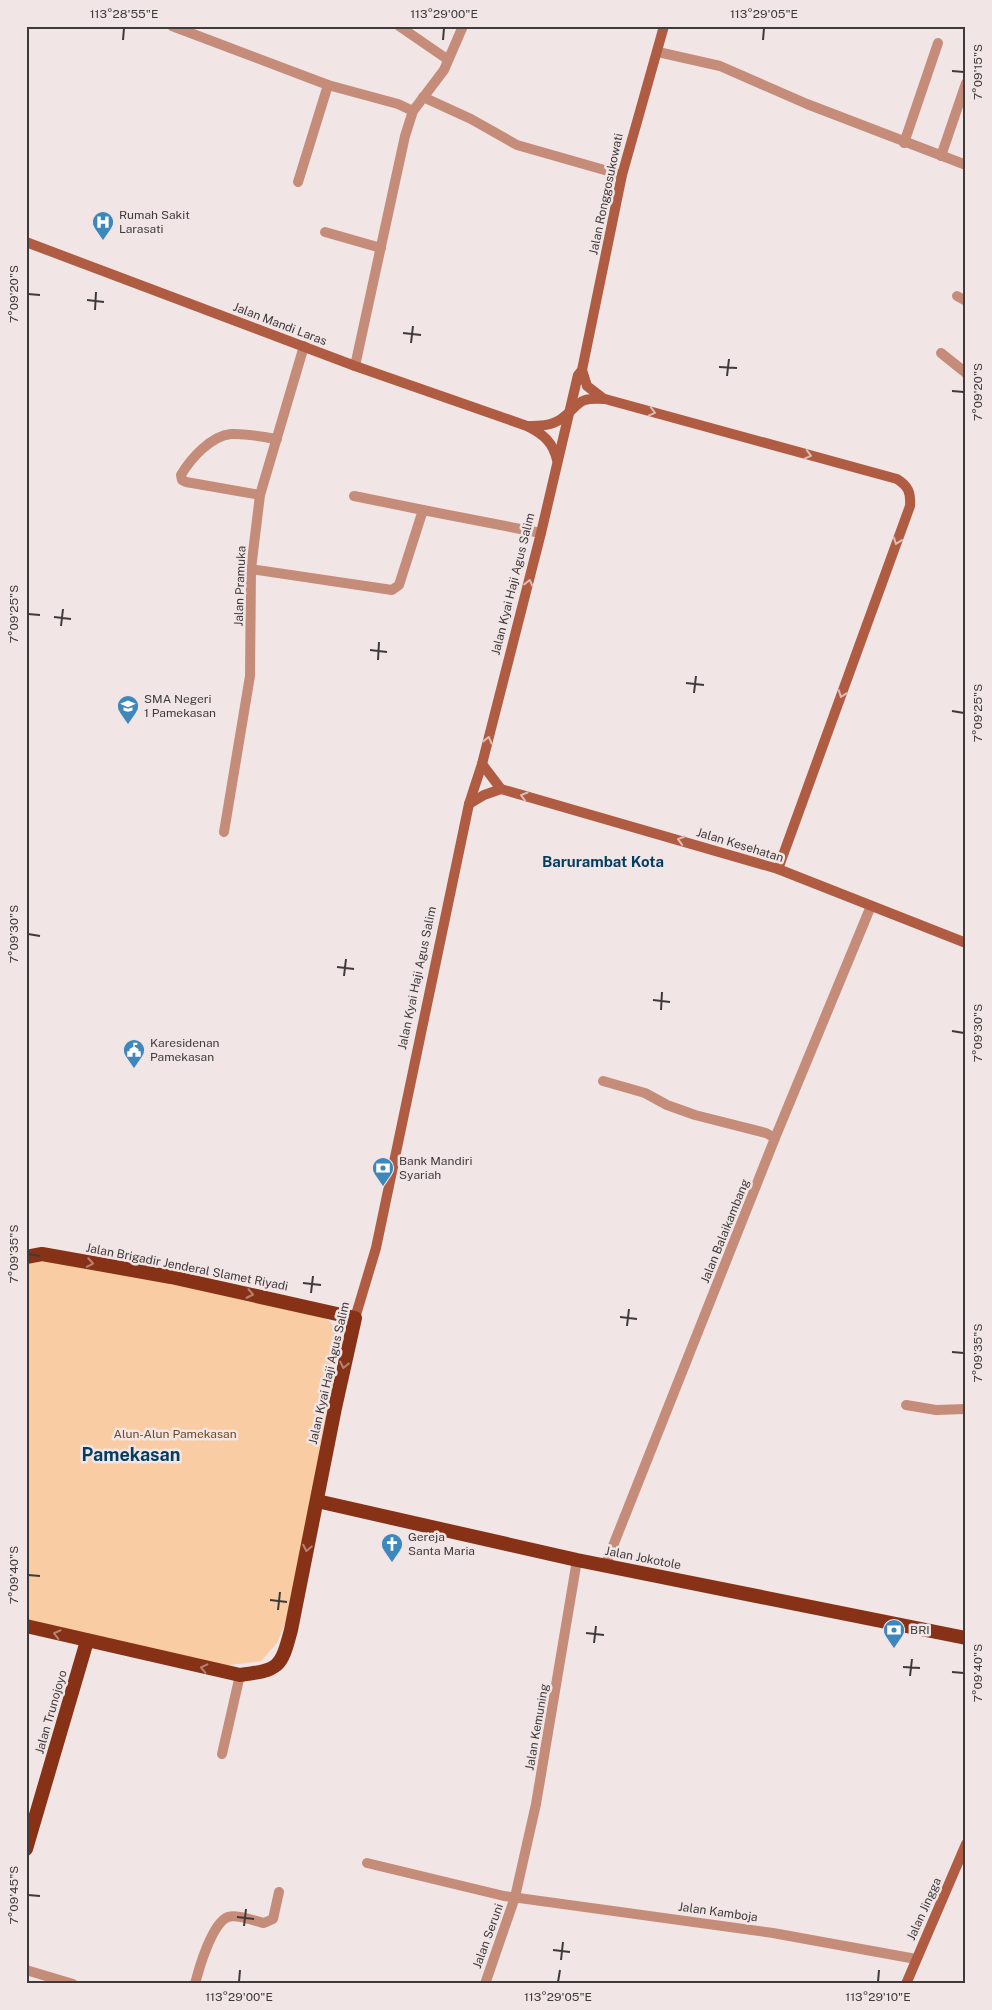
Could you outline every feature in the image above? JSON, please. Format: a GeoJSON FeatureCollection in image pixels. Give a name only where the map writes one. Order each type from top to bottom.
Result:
{"type":"FeatureCollection","features":[{"type":"Feature","properties":{"kind":"highway","name":"Jalan Brigadir Jenderal Slamet Riyadi"},"geometry":{"type":"LineString","coordinates":[[26,1257],[42,1254],[170,1277],[355,1318]]}},
{"type":"Feature","properties":{"kind":"highway","name":"Jalan Kyai Haji Agus Salim"},"geometry":{"type":"LineString","coordinates":[[26,1626],[240,1675],[267,1672],[277,1666],[284,1654],[292,1630],[316,1501],[355,1318]]}},
{"type":"Feature","properties":{"kind":"highway","name":"Jalan Jokotole"},"geometry":{"type":"LineString","coordinates":[[316,1501],[605,1566],[966,1638]]}},
{"type":"Feature","properties":{"kind":"highway","name":"Jalan Trunojoyo"},"geometry":{"type":"LineString","coordinates":[[26,1849],[87,1641]]}},
{"type":"Feature","properties":{"kind":"main road","name":"Jalan Ronggosukowati"},"geometry":{"type":"LineString","coordinates":[[570,410],[578,375],[582,370],[633,130],[658,52],[664,26]]}},
{"type":"Feature","properties":{"kind":"main road","name":"Jalan Mandi Laras"},"geometry":{"type":"LineString","coordinates":[[26,242],[356,366],[527,426]]}},
{"type":"Feature","properties":{"kind":"main road"},"geometry":{"type":"LineString","coordinates":[[582,370],[587,386],[604,399]]}},
{"type":"Feature","properties":{"kind":"main road"},"geometry":{"type":"LineString","coordinates":[[527,426],[552,424],[584,400],[604,399],[897,479],[907,486],[911,495],[910,506],[778,868]]}},
{"type":"Feature","properties":{"kind":"main road","name":"Jalan Kyai Haji Agus Salim"},"geometry":{"type":"LineString","coordinates":[[355,1318],[376,1248],[470,804],[541,533],[570,410]]}},
{"type":"Feature","properties":{"kind":"main road"},"geometry":{"type":"LineString","coordinates":[[527,426],[540,432],[549,440],[554,448],[558,464]]}},
{"type":"Feature","properties":{"kind":"main road"},"geometry":{"type":"LineString","coordinates":[[470,804],[484,795],[501,789],[482,764]]}},
{"type":"Feature","properties":{"kind":"main road","name":"Jalan Kesehatan"},"geometry":{"type":"LineString","coordinates":[[501,789],[778,868],[966,943]]}},
{"type":"Feature","properties":{"kind":"main road","name":"Jalan Jingga"},"geometry":{"type":"LineString","coordinates":[[906,1984],[966,1844]]}},
{"type":"Feature","properties":{"kind":"street"},"geometry":{"type":"LineString","coordinates":[[172,26],[328,85],[398,104],[413,111]]}},
{"type":"Feature","properties":{"kind":"street"},"geometry":{"type":"LineString","coordinates":[[399,26],[447,59]]}},
{"type":"Feature","properties":{"kind":"street"},"geometry":{"type":"LineString","coordinates":[[356,366],[405,136],[413,111],[444,70],[447,59],[463,26]]}},
{"type":"Feature","properties":{"kind":"street"},"geometry":{"type":"LineString","coordinates":[[904,142],[938,43]]}},
{"type":"Feature","properties":{"kind":"street"},"geometry":{"type":"LineString","coordinates":[[658,52],[720,66],[807,104],[966,165]]}},
{"type":"Feature","properties":{"kind":"street"},"geometry":{"type":"LineString","coordinates":[[941,156],[966,83]]}},
{"type":"Feature","properties":{"kind":"street"},"geometry":{"type":"LineString","coordinates":[[298,182],[328,85]]}},
{"type":"Feature","properties":{"kind":"street"},"geometry":{"type":"LineString","coordinates":[[423,97],[472,119],[517,145],[542,154],[622,175]]}},
{"type":"Feature","properties":{"kind":"street"},"geometry":{"type":"LineString","coordinates":[[325,232],[381,248]]}},
{"type":"Feature","properties":{"kind":"street","name":"Jalan Pramuka"},"geometry":{"type":"LineString","coordinates":[[224,832],[250,676],[252,569],[260,495],[304,346]]}},
{"type":"Feature","properties":{"kind":"street"},"geometry":{"type":"LineString","coordinates":[[941,353],[966,373]]}},
{"type":"Feature","properties":{"kind":"street"},"geometry":{"type":"LineString","coordinates":[[260,495],[186,482],[182,480],[181,474],[189,462],[215,440],[229,434],[277,439]]}},
{"type":"Feature","properties":{"kind":"street"},"geometry":{"type":"LineString","coordinates":[[354,496],[541,533]]}},
{"type":"Feature","properties":{"kind":"street"},"geometry":{"type":"LineString","coordinates":[[252,569],[392,590],[399,585],[423,510]]}},
{"type":"Feature","properties":{"kind":"street","name":"Jalan Balaikambang"},"geometry":{"type":"LineString","coordinates":[[605,1566],[775,1138],[871,906]]}},
{"type":"Feature","properties":{"kind":"street"},"geometry":{"type":"LineString","coordinates":[[603,1081],[645,1093],[667,1105],[695,1115],[766,1133],[775,1138]]}},
{"type":"Feature","properties":{"kind":"street"},"geometry":{"type":"LineString","coordinates":[[906,1405],[936,1410],[966,1410]]}},
{"type":"Feature","properties":{"kind":"street","name":"Jalan Kemuning"},"geometry":{"type":"LineString","coordinates":[[515,1897],[543,1771],[577,1560]]}},
{"type":"Feature","properties":{"kind":"street"},"geometry":{"type":"LineString","coordinates":[[222,1754],[240,1675]]}},
{"type":"Feature","properties":{"kind":"street","name":"Jalan Kamboja"},"geometry":{"type":"LineString","coordinates":[[367,1863],[515,1897],[764,1932],[916,1959]]}},
{"type":"Feature","properties":{"kind":"street"},"geometry":{"type":"LineString","coordinates":[[195,1984],[208,1945],[223,1921],[232,1916],[264,1923],[268,1922],[272,1919],[279,1892]]}},
{"type":"Feature","properties":{"kind":"street","name":"Jalan Seruni"},"geometry":{"type":"LineString","coordinates":[[484,1984],[515,1897]]}},
{"type":"Feature","properties":{"kind":"street"},"geometry":{"type":"LineString","coordinates":[[26,1970],[73,1984]]}},
{"type":"Feature","properties":{"kind":"green space","name":"Alun-Alun Pamekasan"},"geometry":{"type":"Polygon","coordinates":[[[26,1252],[321,1315],[332,1324],[337,1333],[332,1408],[286,1621],[277,1643],[261,1661],[221,1666],[26,1621],[26,1252]]]}},
{"type":"Feature","properties":{"kind":"place","name":"Rumah Sakit Larasati"},"geometry":{"type":"Point","coordinates":[103,241]}},
{"type":"Feature","properties":{"kind":"place","name":"SMA Negeri 1 Pamekasan"},"geometry":{"type":"Point","coordinates":[128,725]}},
{"type":"Feature","properties":{"kind":"place","name":"Karesidenan Pamekasan"},"geometry":{"type":"Point","coordinates":[134,1069]}},
{"type":"Feature","properties":{"kind":"place","name":"Bank Mandiri Syariah"},"geometry":{"type":"Point","coordinates":[383,1187]}},
{"type":"Feature","properties":{"kind":"place","name":"Gereja Santa Maria"},"geometry":{"type":"Point","coordinates":[392,1563]}},
{"type":"Feature","properties":{"kind":"place","name":"BRI"},"geometry":{"type":"Point","coordinates":[894,1649]}},
{"type":"Feature","properties":{"kind":"district","name":"Barurambat Kota"},"geometry":{"type":"Point","coordinates":[603,862]}},
{"type":"Feature","properties":{"kind":"district","name":"Pamekasan"},"geometry":{"type":"Point","coordinates":[131,1455]}}]}
